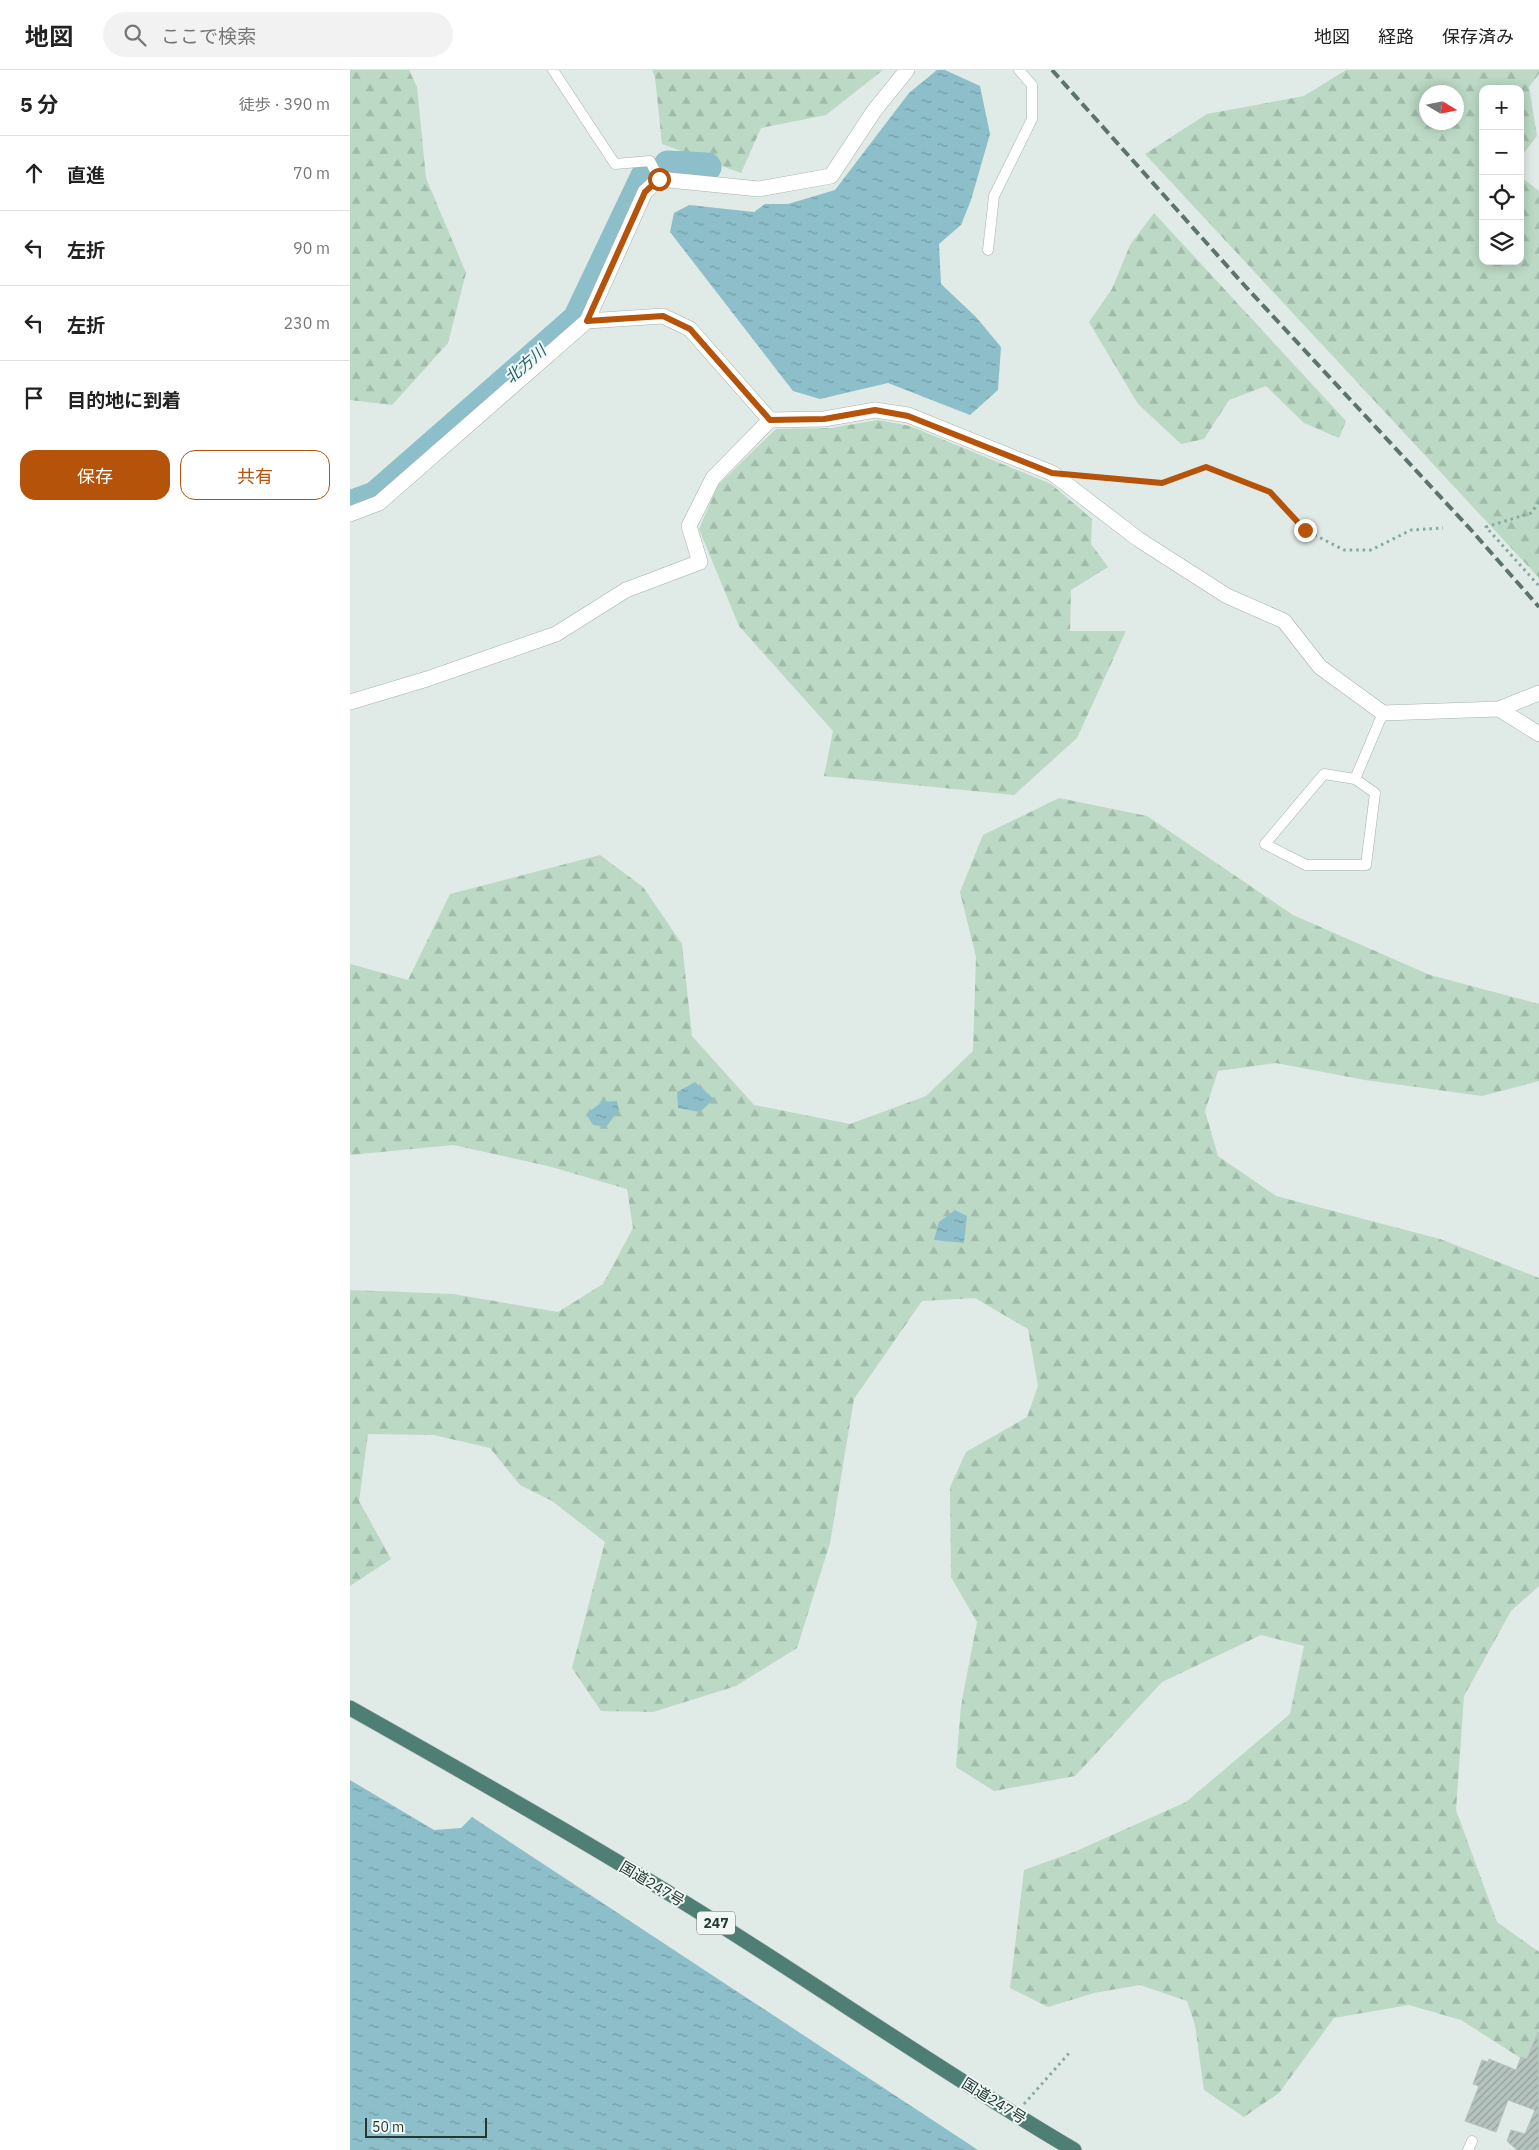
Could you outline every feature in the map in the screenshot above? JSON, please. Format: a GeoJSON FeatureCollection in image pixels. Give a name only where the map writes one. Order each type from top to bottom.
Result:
{"type":"FeatureCollection","features":[{"type":"Feature","properties":{"kind":"highway","name":"国道247号"},"geometry":{"type":"LineString","coordinates":[[350,1708],[481,1782],[723,1927],[1014,2115],[1074,2150]]}},
{"type":"Feature","properties":{"kind":"street"},"geometry":{"type":"LineString","coordinates":[[350,514],[379,503],[587,321],[645,192],[659,179],[759,188],[830,176],[874,111],[907,70]]}},
{"type":"Feature","properties":{"kind":"street"},"geometry":{"type":"LineString","coordinates":[[587,321],[663,316],[690,329],[770,420]]}},
{"type":"Feature","properties":{"kind":"street"},"geometry":{"type":"LineString","coordinates":[[350,702],[556,634],[626,590],[700,562],[688,526],[713,478],[770,420],[824,419],[875,410],[908,416],[1052,473],[1138,539],[1227,596],[1284,621],[1320,667],[1383,712],[1499,709],[1539,694]]}},
{"type":"Feature","properties":{"kind":"street"},"geometry":{"type":"LineString","coordinates":[[1499,709],[1539,734]]}},
{"type":"Feature","properties":{"kind":"lane"},"geometry":{"type":"LineString","coordinates":[[553,70],[615,164],[650,161],[659,179]]}},
{"type":"Feature","properties":{"kind":"lane"},"geometry":{"type":"LineString","coordinates":[[988,250],[994,196],[1032,118],[1032,84],[1019,70]]}},
{"type":"Feature","properties":{"kind":"lane"},"geometry":{"type":"LineString","coordinates":[[1355,780],[1383,712]]}},
{"type":"Feature","properties":{"kind":"lane"},"geometry":{"type":"LineString","coordinates":[[1324,774],[1355,780],[1375,793],[1366,865],[1306,865],[1264,844],[1324,774]]}},
{"type":"Feature","properties":{"kind":"path"},"geometry":{"type":"LineString","coordinates":[[1052,473],[1162,483],[1206,467],[1270,492],[1305,530],[1344,550],[1371,550],[1411,530],[1443,528]]}},
{"type":"Feature","properties":{"kind":"path"},"geometry":{"type":"LineString","coordinates":[[1539,502],[1531,513],[1486,527],[1539,586]]}},
{"type":"Feature","properties":{"kind":"path"},"geometry":{"type":"LineString","coordinates":[[1014,2115],[1071,2051]]}},
{"type":"Feature","properties":{"kind":"green space"},"geometry":{"type":"Polygon","coordinates":[[[350,70],[409,70],[417,87],[426,178],[466,273],[448,343],[392,405],[350,400],[350,70]]]}},
{"type":"Feature","properties":{"kind":"green space"},"geometry":{"type":"Polygon","coordinates":[[[652,70],[883,70],[826,115],[761,128],[741,173],[662,144],[655,77],[652,70]]]}},
{"type":"Feature","properties":{"kind":"green space"},"geometry":{"type":"Polygon","coordinates":[[[1346,70],[1539,70],[1539,74],[1529,87],[1537,136],[1524,153],[1524,85],[1479,85],[1479,265],[1524,265],[1524,179],[1539,191],[1539,578],[1145,154],[1207,114],[1304,96],[1346,70]]]}},
{"type":"Feature","properties":{"kind":"green space"},"geometry":{"type":"Polygon","coordinates":[[[1154,213],[1346,421],[1339,438],[1304,423],[1266,386],[1229,400],[1204,439],[1181,444],[1138,404],[1089,322],[1112,289],[1130,245],[1154,213]]]}},
{"type":"Feature","properties":{"kind":"green space"},"geometry":{"type":"Polygon","coordinates":[[[878,420],[910,426],[1051,484],[1092,519],[1091,544],[1108,567],[1071,590],[1070,631],[1126,631],[1077,738],[1014,795],[824,776],[833,731],[739,626],[699,529],[718,485],[776,429],[831,428],[878,420]]]}},
{"type":"Feature","properties":{"kind":"green space"},"geometry":{"type":"Polygon","coordinates":[[[1059,798],[1147,816],[1293,915],[1430,975],[1539,1004],[1539,1081],[1482,1096],[1365,1080],[1276,1063],[1218,1071],[1205,1111],[1218,1156],[1276,1196],[1440,1239],[1539,1278],[1539,1586],[1511,1611],[1464,1696],[1456,1810],[1497,1922],[1539,1952],[1539,2072],[1530,2064],[1461,2020],[1409,2005],[1334,2018],[1279,2093],[1244,2117],[1204,2090],[1195,2025],[1187,2001],[1140,1985],[1094,1993],[1048,2007],[1010,1988],[1024,1870],[1074,1852],[1186,1802],[1290,1714],[1304,1646],[1261,1635],[1162,1682],[1075,1776],[994,1791],[956,1767],[961,1706],[977,1622],[951,1577],[950,1487],[966,1452],[1027,1417],[1038,1386],[1028,1329],[975,1298],[922,1301],[854,1399],[830,1543],[797,1648],[736,1686],[653,1712],[601,1711],[572,1668],[605,1542],[552,1501],[520,1485],[490,1448],[434,1435],[368,1434],[359,1501],[391,1559],[350,1586],[350,1290],[453,1294],[558,1312],[603,1284],[633,1228],[627,1189],[548,1166],[453,1145],[350,1155],[350,964],[408,980],[450,894],[600,855],[643,887],[682,944],[692,1036],[754,1105],[850,1124],[926,1096],[973,1051],[976,957],[960,892],[983,835],[1059,798]]]}},
{"type":"Feature","properties":{"kind":"water"},"geometry":{"type":"Polygon","coordinates":[[[937,70],[945,70],[980,86],[990,134],[971,200],[961,225],[939,244],[941,284],[976,317],[1001,347],[998,390],[970,415],[888,383],[820,399],[793,391],[670,232],[674,213],[689,205],[754,212],[765,204],[788,204],[835,190],[909,93],[937,70]]]}},
{"type":"Feature","properties":{"kind":"water"},"geometry":{"type":"Polygon","coordinates":[[[695,1082],[714,1099],[700,1112],[678,1108],[677,1092],[695,1082]]]}},
{"type":"Feature","properties":{"kind":"water"},"geometry":{"type":"Polygon","coordinates":[[[617,1101],[619,1110],[606,1127],[593,1125],[586,1114],[602,1102],[617,1101]]]}},
{"type":"Feature","properties":{"kind":"water"},"geometry":{"type":"Polygon","coordinates":[[[955,1210],[967,1216],[964,1243],[934,1240],[939,1222],[955,1210]]]}},
{"type":"Feature","properties":{"kind":"water"},"geometry":{"type":"Polygon","coordinates":[[[350,1780],[434,1830],[461,1828],[472,1817],[978,2150],[350,2150],[350,1780]]]}},
{"type":"Feature","properties":{"kind":"building"},"geometry":{"type":"Polygon","coordinates":[[[1538,2032],[1539,2150],[1517,2150],[1507,2141],[1511,2130],[1525,2134],[1535,2110],[1508,2100],[1496,2132],[1465,2121],[1479,2086],[1473,2084],[1482,2060],[1488,2062],[1489,2059],[1516,2070],[1521,2057],[1527,2059],[1538,2032]]]}},
{"type":"Feature","properties":{"kind":"waterway","name":"北方川"},"geometry":{"type":"LineString","coordinates":[[668,165],[707,167]]}},
{"type":"Feature","properties":{"kind":"waterway","name":"北方川"},"geometry":{"type":"LineString","coordinates":[[350,505],[375,496],[577,319],[645,176]]}},
{"type":"Feature","properties":{"kind":"railway"},"geometry":{"type":"LineString","coordinates":[[1052,70],[1245,286],[1472,531],[1539,607]]}},
{"type":"Feature","properties":{"kind":"route"},"geometry":{"type":"LineString","coordinates":[[659,179],[645,192],[587,321],[663,316],[690,329],[770,420],[824,419],[875,410],[908,416],[1052,473],[1162,483],[1206,467],[1270,492],[1305,530]]}}]}
